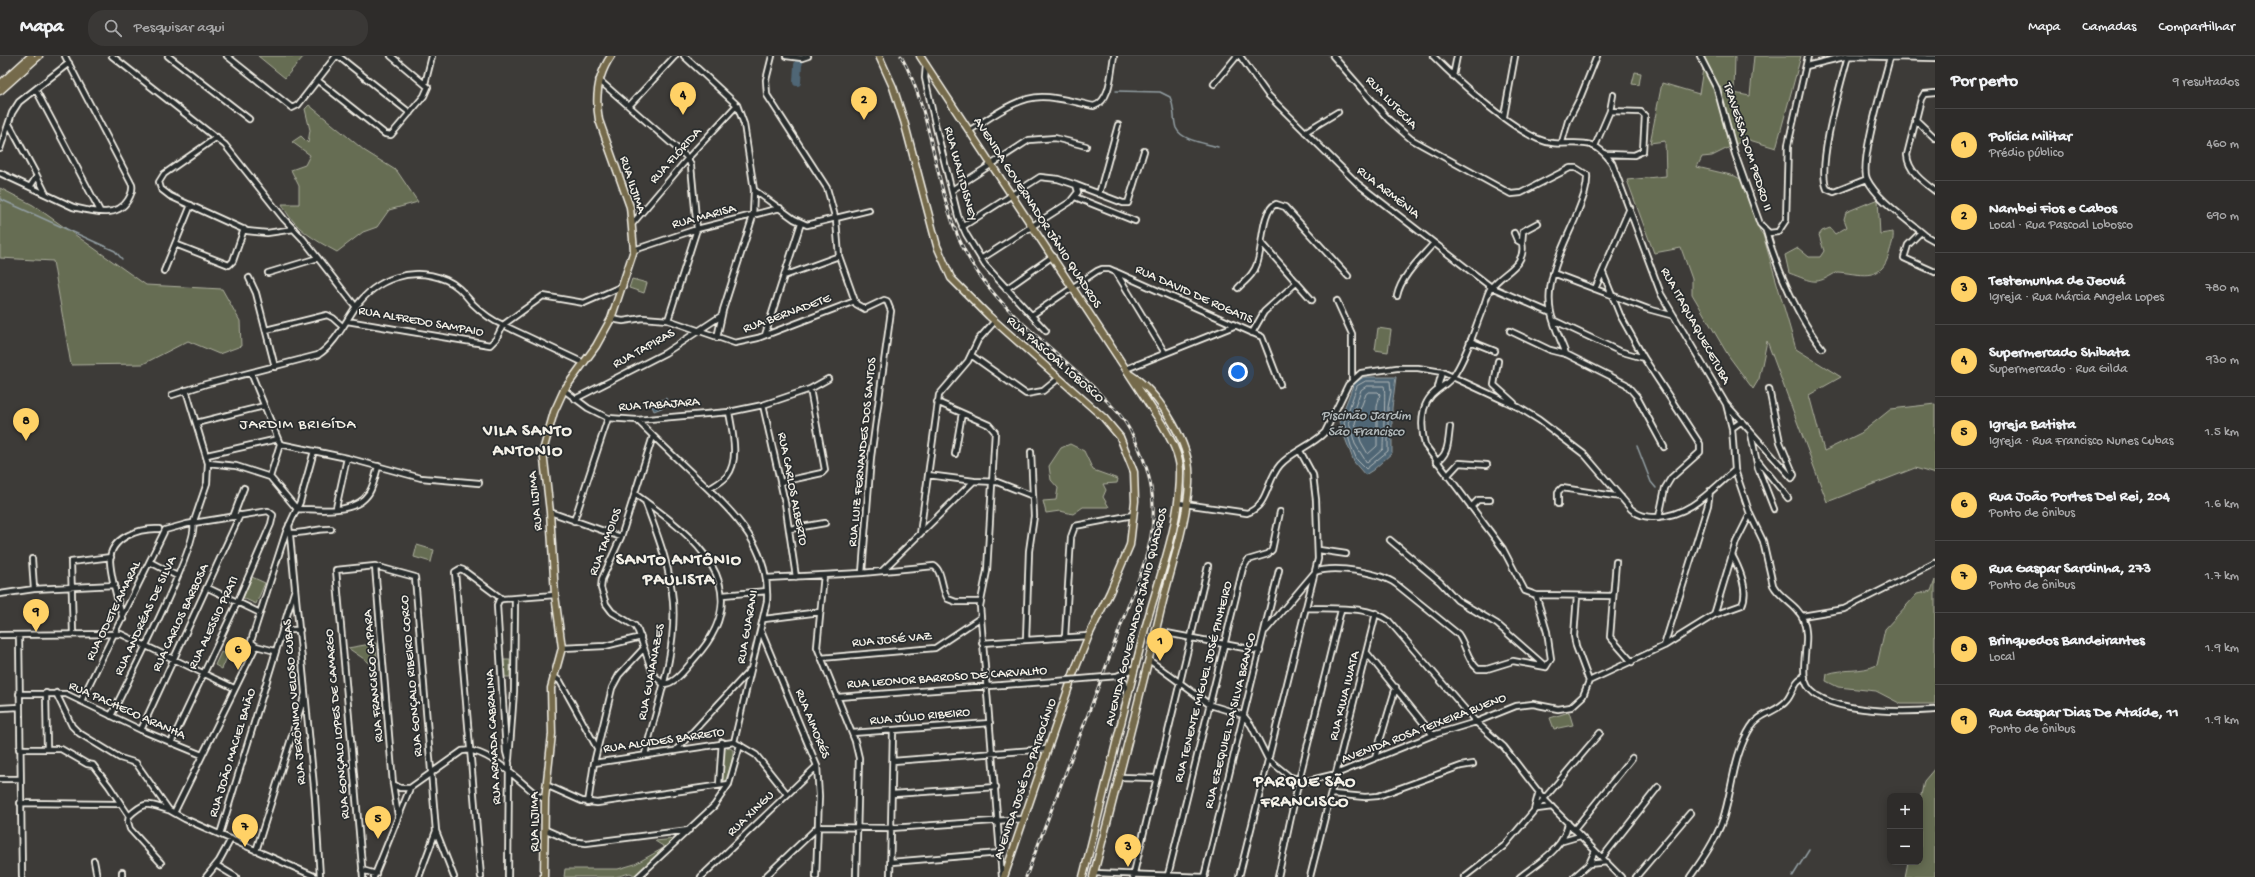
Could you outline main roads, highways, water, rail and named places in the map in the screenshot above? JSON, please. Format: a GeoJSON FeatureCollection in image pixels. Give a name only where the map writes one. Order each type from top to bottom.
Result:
{"type":"FeatureCollection","features":[{"type":"Feature","properties":{"kind":"main road"},"geometry":{"type":"LineString","coordinates":[[0,84],[31,56]]}},
{"type":"Feature","properties":{"kind":"main road"},"geometry":{"type":"LineString","coordinates":[[0,91],[39,56]]}},
{"type":"Feature","properties":{"kind":"main road","name":"RUA ILJIMA"},"geometry":{"type":"LineString","coordinates":[[544,877],[546,785],[551,740],[551,688],[553,676],[562,648],[555,595],[550,512],[543,451],[554,412],[564,390],[584,363],[611,319],[634,250],[633,223],[626,191],[599,120],[597,101],[599,80],[611,56]]}},
{"type":"Feature","properties":{"kind":"main road","name":"RUA PASCOAL LOBOSCO"},"geometry":{"type":"LineString","coordinates":[[879,56],[893,87],[904,121],[928,218],[942,260],[956,284],[995,321],[1104,418],[1120,437],[1134,472],[1135,501],[1130,545],[1088,636],[1069,687]]}},
{"type":"Feature","properties":{"kind":"main road","name":"AVENIDA GOVERNADOR JÂNIO QUADROS"},"geometry":{"type":"LineString","coordinates":[[920,56],[1034,226],[1162,424],[1177,455],[1180,466],[1178,503],[1127,698],[1083,877]]}},
{"type":"Feature","properties":{"kind":"main road","name":"AVENIDA GOVERNADOR JÂNIO QUADROS"},"geometry":{"type":"LineString","coordinates":[[1094,875],[1149,660],[1186,504],[1189,468],[1187,457],[1175,429],[1154,395],[1144,384],[1127,371]]}},
{"type":"Feature","properties":{"kind":"main road"},"geometry":{"type":"LineString","coordinates":[[1146,399],[1154,395]]}},
{"type":"Feature","properties":{"kind":"main road"},"geometry":{"type":"LineString","coordinates":[[1140,653],[1149,660]]}},
{"type":"Feature","properties":{"kind":"main road"},"geometry":{"type":"LineString","coordinates":[[1136,668],[1142,671],[1140,693]]}},
{"type":"Feature","properties":{"kind":"main road","name":"AVENIDA JOSÉ DO PATROCÍNIO"},"geometry":{"type":"LineString","coordinates":[[1003,877],[1069,687]]}},
{"type":"Feature","properties":{"kind":"main road"},"geometry":{"type":"LineString","coordinates":[[1123,715],[1125,730],[1129,735]]}},
{"type":"Feature","properties":{"kind":"main road"},"geometry":{"type":"LineString","coordinates":[[1110,769],[1120,775]]}},
{"type":"Feature","properties":{"kind":"main road"},"geometry":{"type":"LineString","coordinates":[[1106,785],[1112,782],[1117,785]]}},
{"type":"Feature","properties":{"kind":"water","name":"Piscinão Jardim São Francisco"},"geometry":{"type":"Polygon","coordinates":[[[1364,377],[1396,377],[1392,408],[1392,453],[1365,475],[1354,462],[1339,422],[1354,383],[1364,377]]]}},
{"type":"Feature","properties":{"kind":"water"},"geometry":{"type":"Polygon","coordinates":[[[666,398],[669,405],[654,411],[651,404],[666,398]]]}},
{"type":"Feature","properties":{"kind":"waterway"},"geometry":{"type":"LineString","coordinates":[[797,82],[798,65],[801,56]]}},
{"type":"Feature","properties":{"kind":"waterway"},"geometry":{"type":"LineString","coordinates":[[1116,91],[1160,92],[1170,97],[1173,105],[1175,125],[1179,132],[1188,139],[1218,147]]}},
{"type":"Feature","properties":{"kind":"waterway"},"geometry":{"type":"LineString","coordinates":[[0,199],[115,251],[122,259]]}},
{"type":"Feature","properties":{"kind":"waterway"},"geometry":{"type":"LineString","coordinates":[[1637,446],[1651,482],[1656,488]]}},
{"type":"Feature","properties":{"kind":"waterway"},"geometry":{"type":"LineString","coordinates":[[1792,877],[1809,850]]}},
{"type":"Feature","properties":{"kind":"railway"},"geometry":{"type":"LineString","coordinates":[[901,56],[913,81],[922,106],[949,212],[959,238],[971,262],[984,281],[1013,314],[1081,375],[1119,414],[1137,444],[1150,481],[1152,493],[1152,532],[1141,573],[1026,877]]}},
{"type":"Feature","properties":{"kind":"place","name":"Supermercado Shibata"},"geometry":{"type":"Point","coordinates":[683,115]}},
{"type":"Feature","properties":{"kind":"place","name":"Nambei Fios e Cabos"},"geometry":{"type":"Point","coordinates":[864,120]}},
{"type":"Feature","properties":{"kind":"place","name":"Brinquedos Bandeirantes"},"geometry":{"type":"Point","coordinates":[26,441]}},
{"type":"Feature","properties":{"kind":"place","name":"Rua Gaspar Dias De Ataíde, 11"},"geometry":{"type":"Point","coordinates":[36,632]}},
{"type":"Feature","properties":{"kind":"place","name":"Polícia Militar"},"geometry":{"type":"Point","coordinates":[1160,661]}},
{"type":"Feature","properties":{"kind":"place","name":"Rua João Portes Del Rei, 204"},"geometry":{"type":"Point","coordinates":[238,670]}},
{"type":"Feature","properties":{"kind":"place","name":"Igreja Batista"},"geometry":{"type":"Point","coordinates":[378,839]}},
{"type":"Feature","properties":{"kind":"place","name":"Rua Gaspar Sardinha, 273"},"geometry":{"type":"Point","coordinates":[245,847]}},
{"type":"Feature","properties":{"kind":"place","name":"Testemunha de Jeová"},"geometry":{"type":"Point","coordinates":[1128,867]}},
{"type":"Feature","properties":{"kind":"district","name":"JARDIM BRIGÍDA"},"geometry":{"type":"Point","coordinates":[298,425]}},
{"type":"Feature","properties":{"kind":"district","name":"VILA SANTO ANTONIO"},"geometry":{"type":"Point","coordinates":[528,442]}},
{"type":"Feature","properties":{"kind":"district","name":"SANTO ANTÔNIO PAULISTA"},"geometry":{"type":"Point","coordinates":[679,571]}},
{"type":"Feature","properties":{"kind":"district","name":"PARQUE SÃO FRANCISCO"},"geometry":{"type":"Point","coordinates":[1305,793]}}]}
